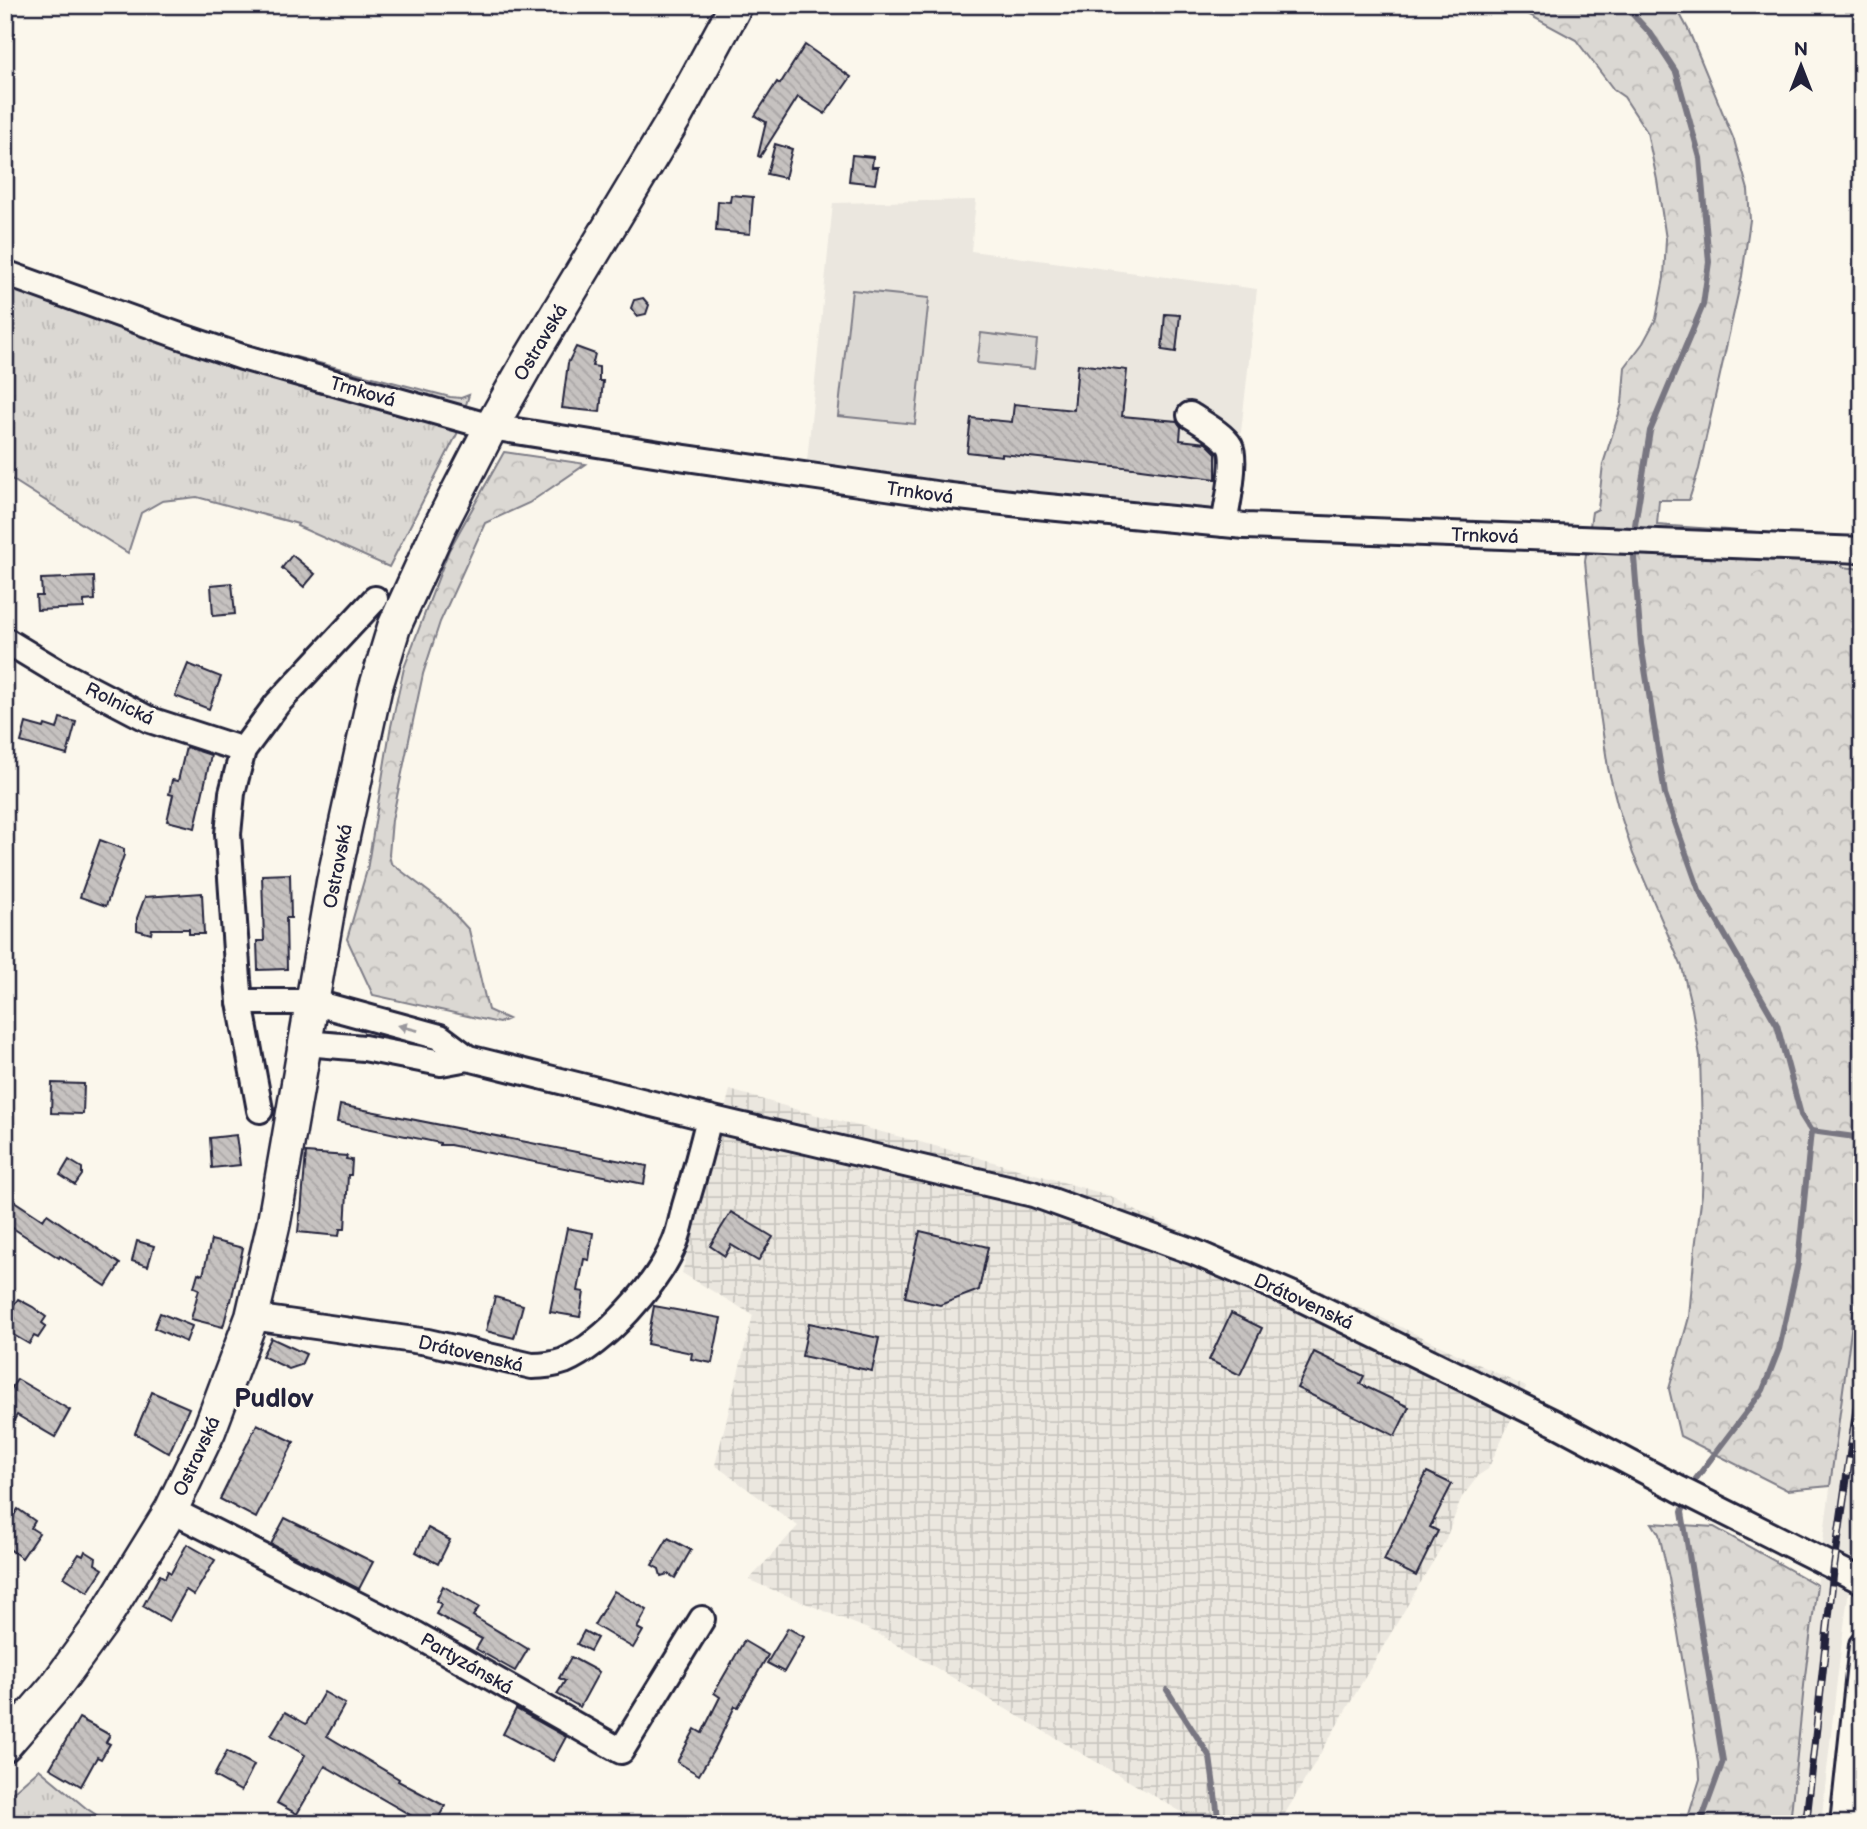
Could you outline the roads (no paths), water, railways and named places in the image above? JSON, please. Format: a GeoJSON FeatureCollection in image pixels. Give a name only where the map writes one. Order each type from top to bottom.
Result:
{"type":"FeatureCollection","features":[{"type":"Feature","properties":{"kind":"main road","name":"Ostravská"},"geometry":{"type":"LineString","coordinates":[[5,1745],[55,1687],[100,1625],[171,1510],[209,1431],[252,1317],[274,1222],[333,882],[375,690],[394,627],[439,528],[491,427],[677,114],[736,5]]}},
{"type":"Feature","properties":{"kind":"street","name":"Trnková"},"geometry":{"type":"LineString","coordinates":[[5,273],[242,357],[491,427],[679,457],[942,495],[1224,524],[1862,550]]}},
{"type":"Feature","properties":{"kind":"street"},"geometry":{"type":"LineString","coordinates":[[1190,415],[1216,432],[1230,446],[1233,460],[1224,524]]}},
{"type":"Feature","properties":{"kind":"street"},"geometry":{"type":"LineString","coordinates":[[260,1110],[240,1002],[228,834],[232,793],[243,750],[278,704],[375,599]]}},
{"type":"Feature","properties":{"kind":"street","name":"Rolnická"},"geometry":{"type":"LineString","coordinates":[[5,639],[58,672],[150,720],[243,750]]}},
{"type":"Feature","properties":{"kind":"street","name":"Drátovenská"},"geometry":{"type":"LineString","coordinates":[[240,1002],[312,1002],[440,1037],[468,1058],[1033,1194],[1194,1252],[1311,1303],[1557,1424],[1862,1581]]}},
{"type":"Feature","properties":{"kind":"street","name":"Drátovenská"},"geometry":{"type":"LineString","coordinates":[[305,1043],[364,1048],[441,1063],[468,1058]]}},
{"type":"Feature","properties":{"kind":"street","name":"Drátovenská"},"geometry":{"type":"LineString","coordinates":[[252,1317],[429,1342],[532,1366],[547,1366],[562,1361],[593,1343],[618,1320],[641,1296],[659,1269],[675,1242],[709,1118]]}},
{"type":"Feature","properties":{"kind":"street","name":"Partyzánská"},"geometry":{"type":"LineString","coordinates":[[171,1510],[415,1634],[621,1751],[702,1619]]}},
{"type":"Feature","properties":{"kind":"street"},"geometry":{"type":"LineString","coordinates":[[1843,1824],[1862,1645]]}},
{"type":"Feature","properties":{"kind":"waterway"},"geometry":{"type":"LineString","coordinates":[[1624,5],[1651,34],[1676,72],[1700,158],[1709,262],[1703,305],[1650,431],[1635,525]]}},
{"type":"Feature","properties":{"kind":"waterway"},"geometry":{"type":"LineString","coordinates":[[1634,557],[1641,644],[1665,794],[1699,890],[1777,1025],[1801,1115],[1811,1131],[1862,1138]]}},
{"type":"Feature","properties":{"kind":"waterway"},"geometry":{"type":"LineString","coordinates":[[1691,1488],[1763,1390],[1779,1349],[1798,1263],[1811,1131]]}},
{"type":"Feature","properties":{"kind":"waterway"},"geometry":{"type":"LineString","coordinates":[[1687,1498],[1682,1512],[1723,1761],[1700,1824]]}},
{"type":"Feature","properties":{"kind":"waterway"},"geometry":{"type":"LineString","coordinates":[[1167,1690],[1210,1757],[1219,1824]]}},
{"type":"Feature","properties":{"kind":"railway"},"geometry":{"type":"LineString","coordinates":[[1806,1824],[1834,1567],[1862,1370]]}},
{"type":"Feature","properties":{"kind":"district","name":"Pudlov"},"geometry":{"type":"Point","coordinates":[274,1398]}}]}
